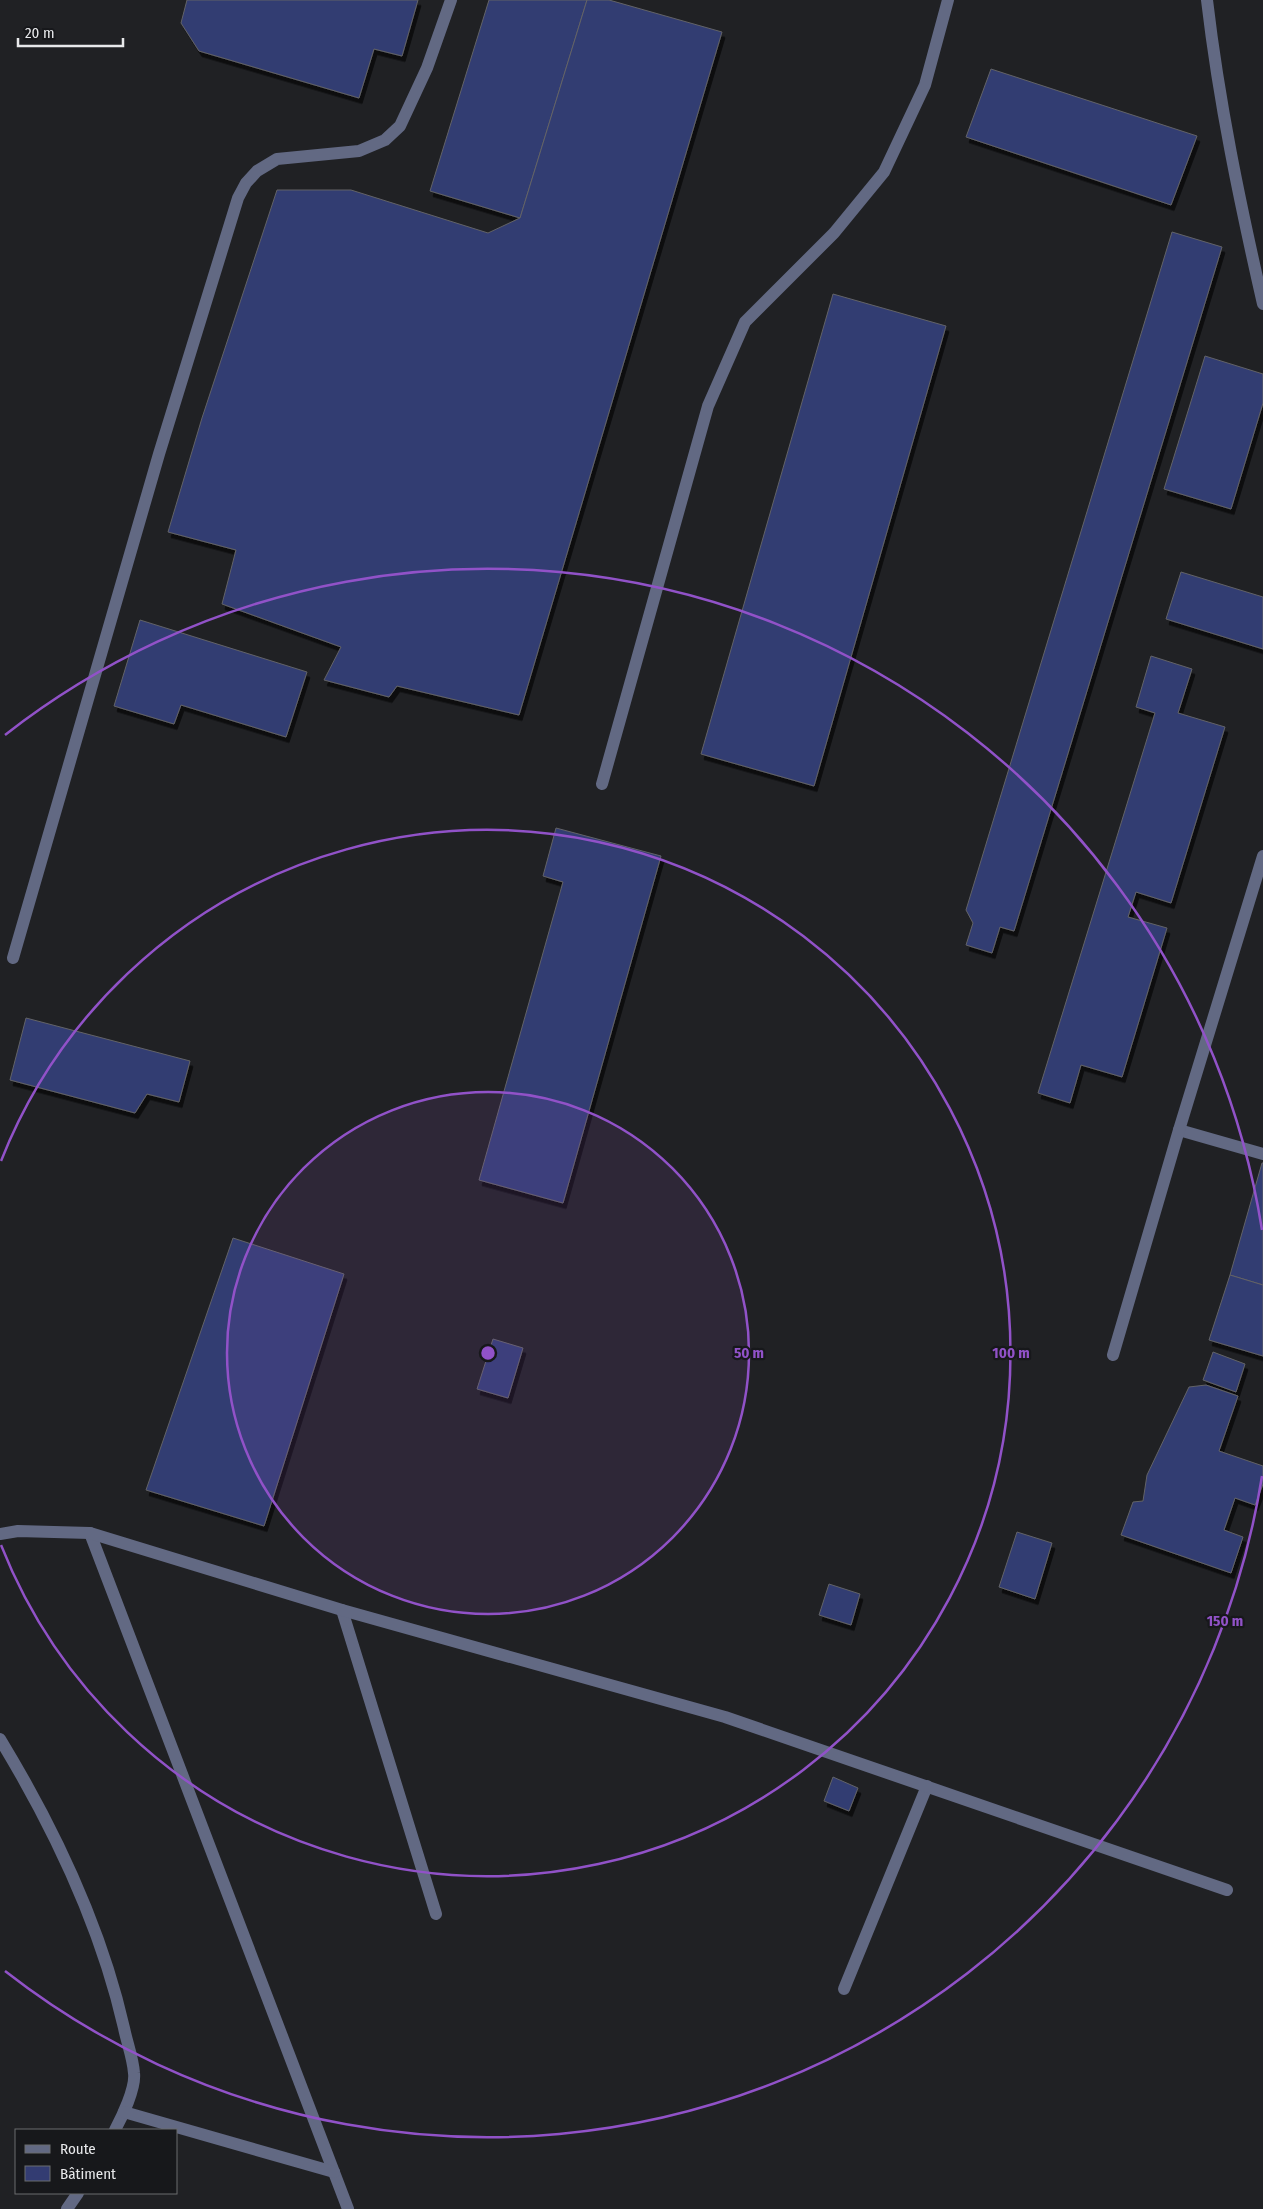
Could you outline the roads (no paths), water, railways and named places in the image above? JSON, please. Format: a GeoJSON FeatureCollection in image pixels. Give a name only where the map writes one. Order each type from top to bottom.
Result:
{"type":"FeatureCollection","features":[{"type":"Feature","properties":{"kind":"street"},"geometry":{"type":"LineString","coordinates":[[14,958],[159,454],[238,198],[246,183],[258,171],[277,158],[359,151],[385,140],[400,126],[427,68],[451,0]]}},
{"type":"Feature","properties":{"kind":"street"},"geometry":{"type":"LineString","coordinates":[[602,784],[708,406],[745,322],[834,233],[884,172],[925,85],[948,0]]}},
{"type":"Feature","properties":{"kind":"street"},"geometry":{"type":"LineString","coordinates":[[1207,0],[1219,90],[1240,205],[1263,304]]}},
{"type":"Feature","properties":{"kind":"street"},"geometry":{"type":"LineString","coordinates":[[1113,1355],[1179,1130],[1263,856]]}},
{"type":"Feature","properties":{"kind":"street"},"geometry":{"type":"LineString","coordinates":[[1179,1130],[1263,1154]]}},
{"type":"Feature","properties":{"kind":"street"},"geometry":{"type":"LineString","coordinates":[[0,1534],[18,1531],[90,1534],[342,1610],[725,1717],[1227,1890]]}},
{"type":"Feature","properties":{"kind":"street"},"geometry":{"type":"LineString","coordinates":[[90,1534],[348,2209]]}},
{"type":"Feature","properties":{"kind":"street"},"geometry":{"type":"LineString","coordinates":[[342,1610],[436,1914]]}},
{"type":"Feature","properties":{"kind":"street"},"geometry":{"type":"LineString","coordinates":[[0,1739],[21,1773],[67,1865],[114,1985],[134,2075],[124,2112],[116,2129]]}},
{"type":"Feature","properties":{"kind":"street"},"geometry":{"type":"LineString","coordinates":[[844,1989],[927,1786]]}},
{"type":"Feature","properties":{"kind":"street"},"geometry":{"type":"LineString","coordinates":[[124,2112],[334,2172]]}},
{"type":"Feature","properties":{"kind":"street"},"geometry":{"type":"LineString","coordinates":[[67,2209],[77,2194]]}}]}
